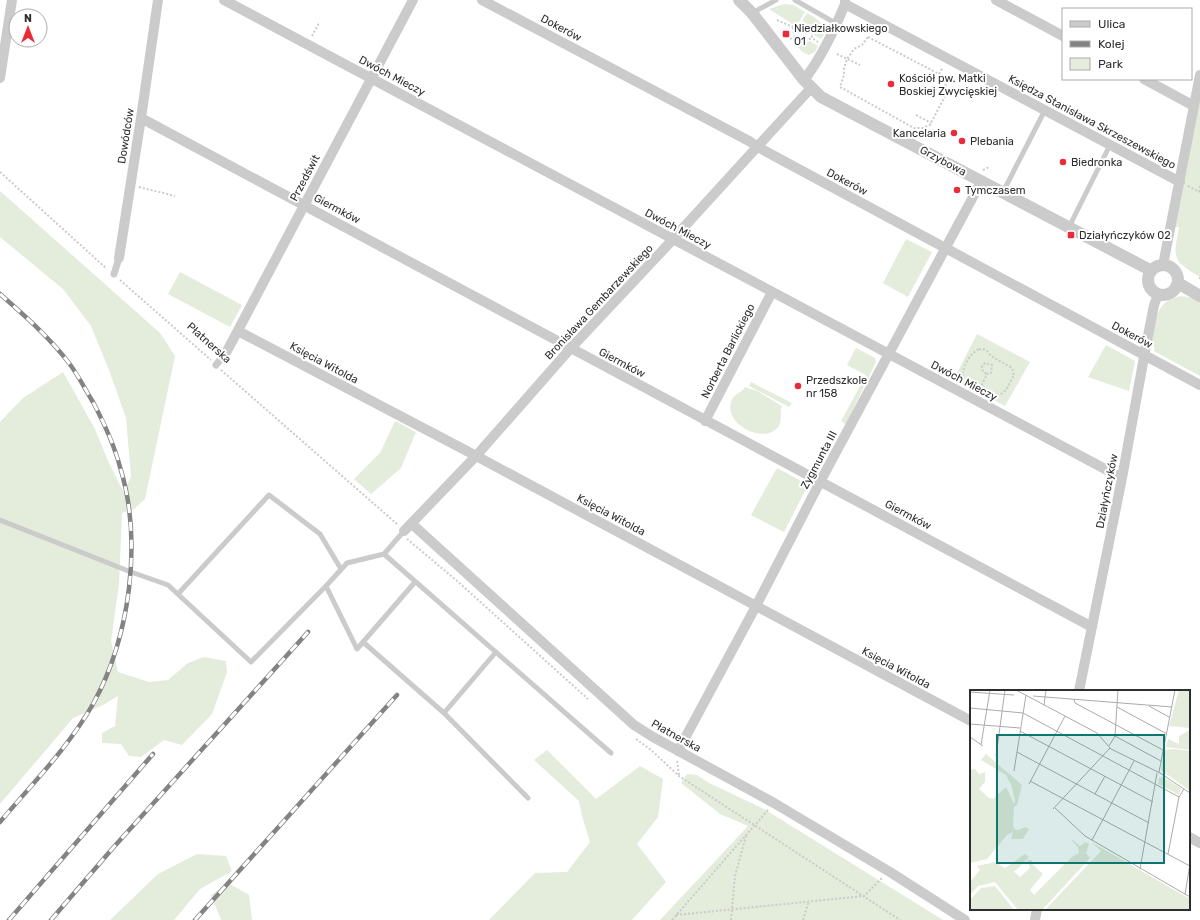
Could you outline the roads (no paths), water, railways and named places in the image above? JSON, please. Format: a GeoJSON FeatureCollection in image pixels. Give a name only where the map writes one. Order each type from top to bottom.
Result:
{"type":"FeatureCollection","features":[{"type":"Feature","properties":{"kind":"street"},"geometry":{"type":"LineString","coordinates":[[0,78],[12,0]]}},
{"type":"Feature","properties":{"kind":"street","name":"Dowódców"},"geometry":{"type":"LineString","coordinates":[[114,274],[119,258],[158,0]]}},
{"type":"Feature","properties":{"kind":"street","name":"Dwóch Mieczy"},"geometry":{"type":"LineString","coordinates":[[224,0],[672,240],[1122,478]]}},
{"type":"Feature","properties":{"kind":"street","name":"Przedświt"},"geometry":{"type":"LineString","coordinates":[[216,365],[227,351],[238,331],[413,0]]}},
{"type":"Feature","properties":{"kind":"street","name":"Dokerów"},"geometry":{"type":"LineString","coordinates":[[482,0],[1200,385]]}},
{"type":"Feature","properties":{"kind":"street","name":"Grzybowa"},"geometry":{"type":"LineString","coordinates":[[739,0],[752,13],[807,84],[821,97],[1150,270]]}},
{"type":"Feature","properties":{"kind":"street"},"geometry":{"type":"LineString","coordinates":[[996,0],[1062,35]]}},
{"type":"Feature","properties":{"kind":"street","name":"Bronisława Gembarzewskiego"},"geometry":{"type":"LineString","coordinates":[[406,530],[476,456],[570,349],[758,147],[807,84],[812,69],[826,47],[837,24],[845,2]]}},
{"type":"Feature","properties":{"kind":"street","name":"Księdza Stanisława Skrzeszewskiego"},"geometry":{"type":"LineString","coordinates":[[845,2],[1180,182]]}},
{"type":"Feature","properties":{"kind":"street"},"geometry":{"type":"LineString","coordinates":[[1163,265],[1194,106],[1198,94],[1200,75]]}},
{"type":"Feature","properties":{"kind":"street"},"geometry":{"type":"LineString","coordinates":[[1146,80],[1194,106]]}},
{"type":"Feature","properties":{"kind":"street","name":"Giermków"},"geometry":{"type":"LineString","coordinates":[[141,118],[570,349],[1092,627]]}},
{"type":"Feature","properties":{"kind":"street","name":"Zygmunta III"},"geometry":{"type":"LineString","coordinates":[[678,751],[981,182]]}},
{"type":"Feature","properties":{"kind":"street"},"geometry":{"type":"LineString","coordinates":[[1163,265],[1168,266],[1175,271],[1178,279],[1176,288],[1165,296],[1158,295],[1151,291],[1147,284],[1150,270],[1156,266],[1163,265]]}},
{"type":"Feature","properties":{"kind":"street"},"geometry":{"type":"LineString","coordinates":[[1178,283],[1200,296]]}},
{"type":"Feature","properties":{"kind":"street","name":"Norberta Barlickiego"},"geometry":{"type":"LineString","coordinates":[[705,421],[772,292]]}},
{"type":"Feature","properties":{"kind":"street","name":"Działyńczyków"},"geometry":{"type":"LineString","coordinates":[[1079,690],[1122,478],[1144,355],[1154,305],[1158,295]]}},
{"type":"Feature","properties":{"kind":"street","name":"Księcia Witolda"},"geometry":{"type":"LineString","coordinates":[[238,331],[476,456],[970,720]]}},
{"type":"Feature","properties":{"kind":"street","name":"Płatnerska"},"geometry":{"type":"LineString","coordinates":[[406,530],[634,725],[678,751],[774,803],[890,872],[965,920]]}},
{"type":"Feature","properties":{"kind":"street"},"geometry":{"type":"LineString","coordinates":[[1190,838],[1200,843]]}},
{"type":"Feature","properties":{"kind":"street"},"geometry":{"type":"LineString","coordinates":[[1035,920],[1037,910]]}},
{"type":"Feature","properties":{"kind":"lane"},"geometry":{"type":"LineString","coordinates":[[752,13],[776,0]]}},
{"type":"Feature","properties":{"kind":"lane"},"geometry":{"type":"LineString","coordinates":[[795,0],[837,24]]}},
{"type":"Feature","properties":{"kind":"lane"},"geometry":{"type":"LineString","coordinates":[[1002,193],[1045,110]]}},
{"type":"Feature","properties":{"kind":"lane"},"geometry":{"type":"LineString","coordinates":[[1069,227],[1110,145]]}},
{"type":"Feature","properties":{"kind":"lane"},"geometry":{"type":"LineString","coordinates":[[178,594],[269,495],[320,534],[341,569]]}},
{"type":"Feature","properties":{"kind":"lane"},"geometry":{"type":"LineString","coordinates":[[0,520],[131,572],[168,585],[252,662],[347,563],[384,554],[406,530]]}},
{"type":"Feature","properties":{"kind":"lane"},"geometry":{"type":"LineString","coordinates":[[384,554],[611,754]]}},
{"type":"Feature","properties":{"kind":"lane"},"geometry":{"type":"LineString","coordinates":[[326,586],[357,649],[415,582]]}},
{"type":"Feature","properties":{"kind":"lane"},"geometry":{"type":"LineString","coordinates":[[363,642],[444,713],[528,798]]}},
{"type":"Feature","properties":{"kind":"lane"},"geometry":{"type":"LineString","coordinates":[[444,713],[496,652]]}},
{"type":"Feature","properties":{"kind":"railway"},"geometry":{"type":"LineString","coordinates":[[0,294],[36,327],[61,353],[75,372],[93,402],[115,450],[127,496],[131,526],[129,588],[124,619],[106,678],[93,704],[61,751],[0,822]]}},
{"type":"Feature","properties":{"kind":"railway"},"geometry":{"type":"LineString","coordinates":[[51,920],[112,849],[308,632]]}},
{"type":"Feature","properties":{"kind":"railway"},"geometry":{"type":"LineString","coordinates":[[195,920],[397,695]]}},
{"type":"Feature","properties":{"kind":"railway"},"geometry":{"type":"LineString","coordinates":[[9,920],[153,754]]}},
{"type":"Feature","properties":{"kind":"place","name":"Niedziałkowskiego 01"},"geometry":{"type":"Point","coordinates":[786,34]}},
{"type":"Feature","properties":{"kind":"place","name":"Kościół pw. Matki Boskiej Zwycięskiej"},"geometry":{"type":"Point","coordinates":[891,84]}},
{"type":"Feature","properties":{"kind":"place","name":"Kancelaria"},"geometry":{"type":"Point","coordinates":[954,133]}},
{"type":"Feature","properties":{"kind":"place","name":"Plebania"},"geometry":{"type":"Point","coordinates":[962,141]}},
{"type":"Feature","properties":{"kind":"place","name":"Biedronka"},"geometry":{"type":"Point","coordinates":[1063,162]}},
{"type":"Feature","properties":{"kind":"place","name":"Tymczasem"},"geometry":{"type":"Point","coordinates":[957,190]}},
{"type":"Feature","properties":{"kind":"place","name":"Działyńczyków 02"},"geometry":{"type":"Point","coordinates":[1071,235]}},
{"type":"Feature","properties":{"kind":"place","name":"Przedszkole nr 158"},"geometry":{"type":"Point","coordinates":[798,386]}}]}
